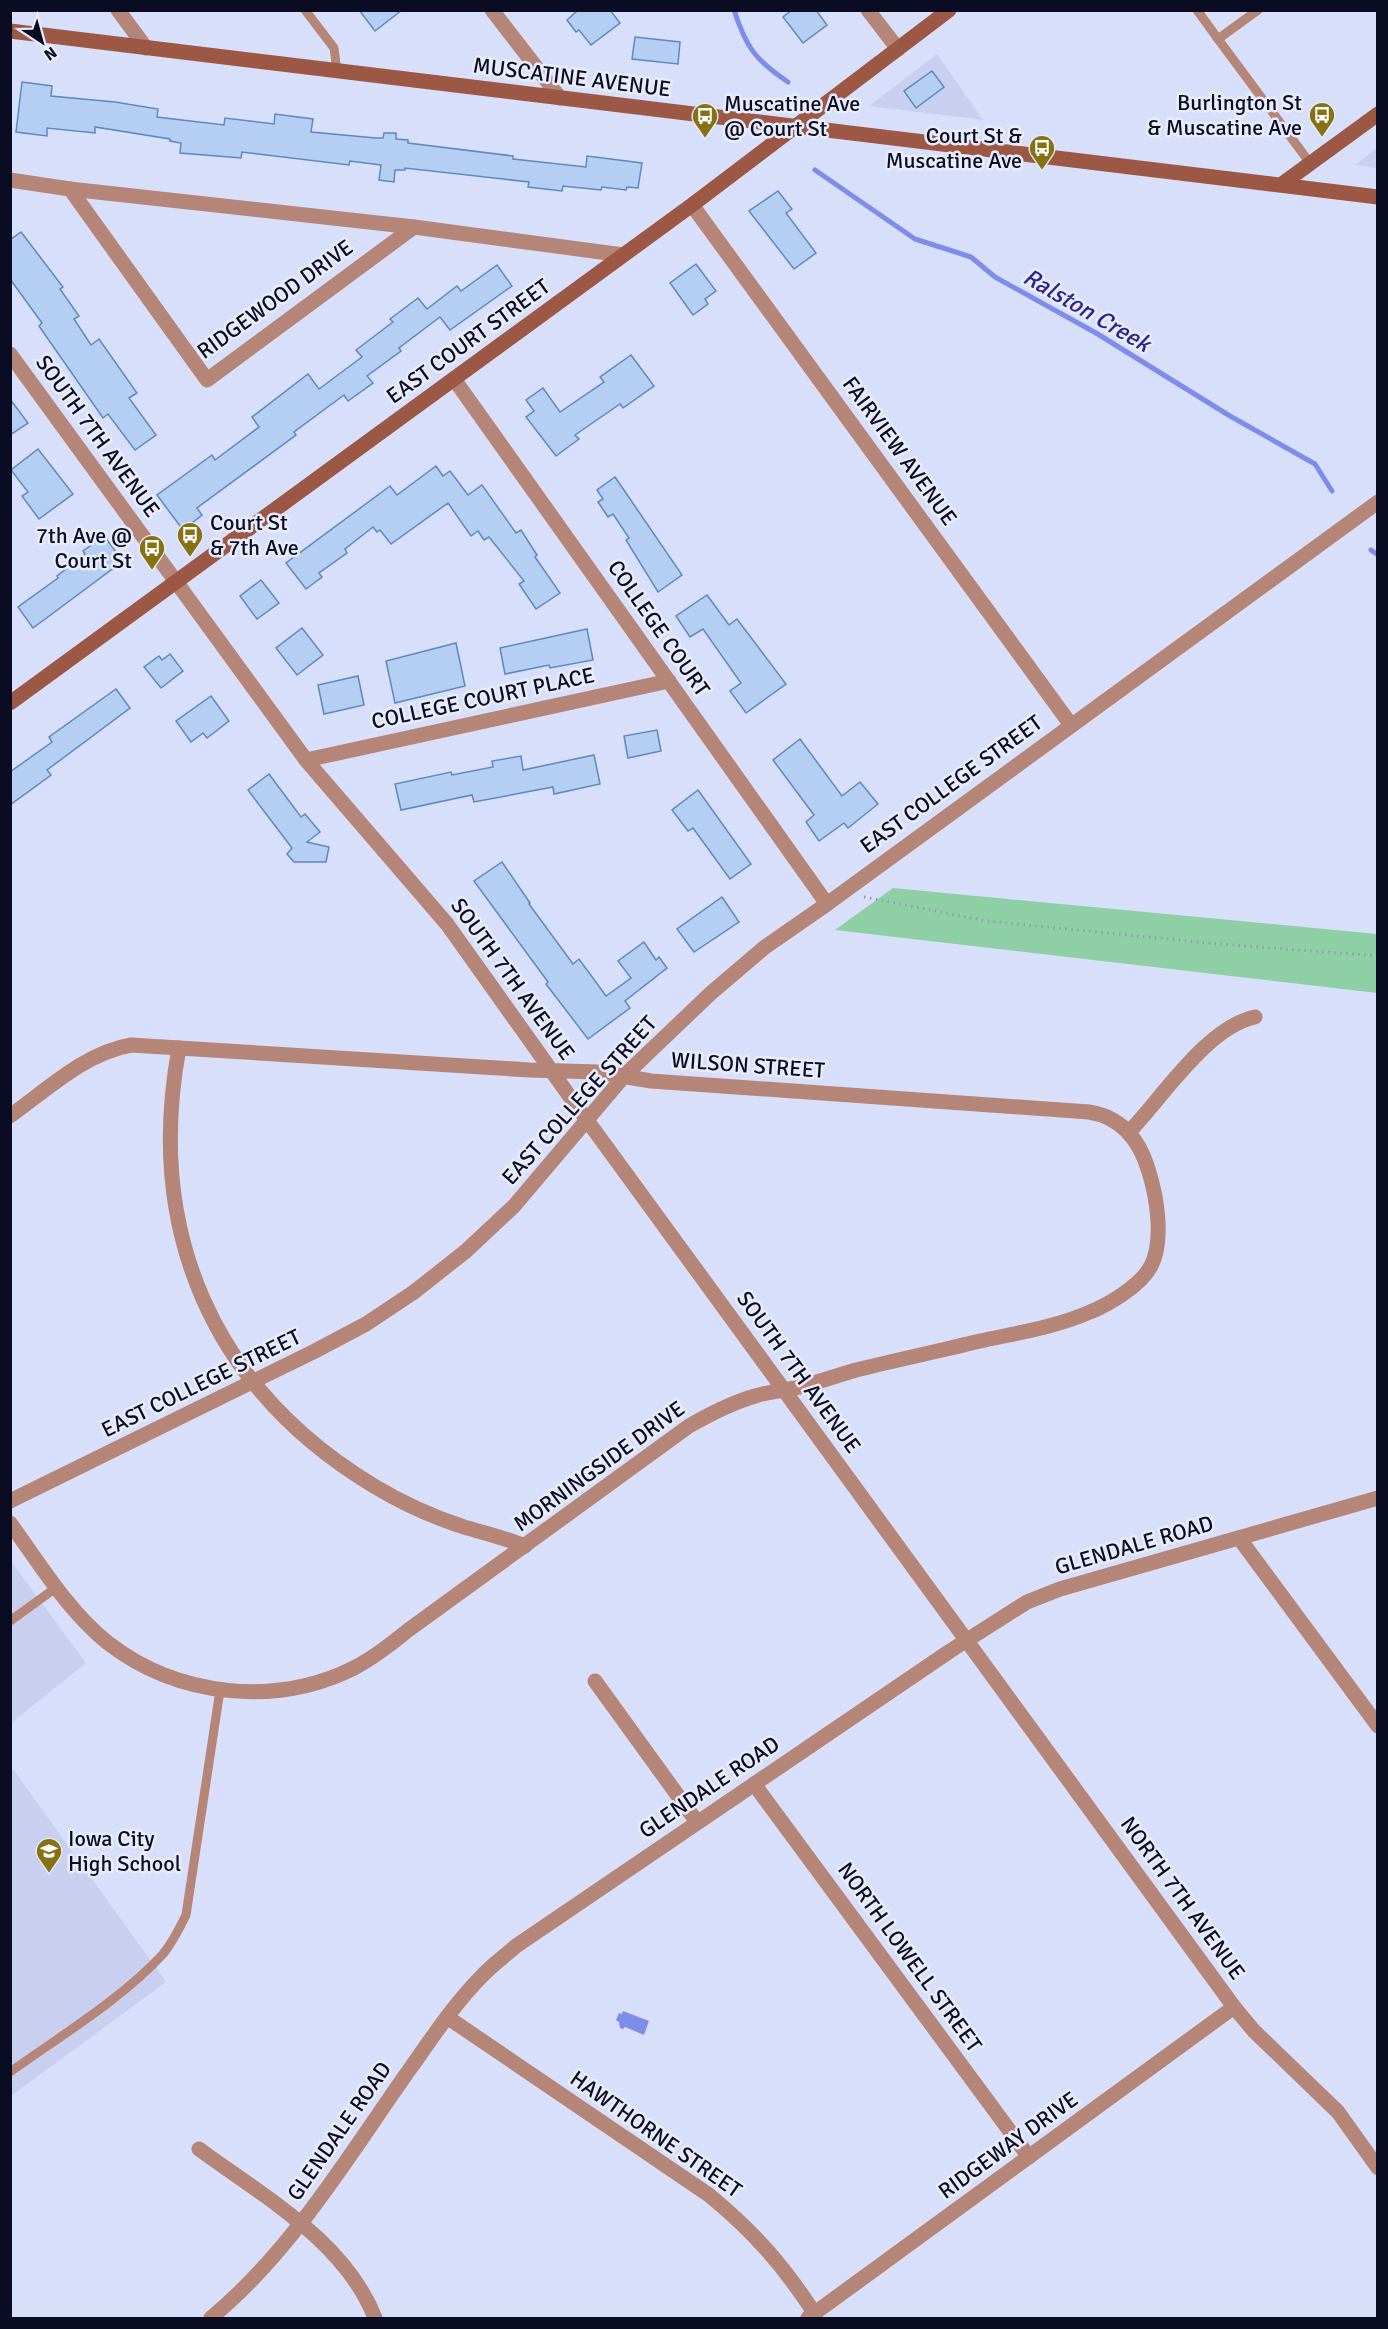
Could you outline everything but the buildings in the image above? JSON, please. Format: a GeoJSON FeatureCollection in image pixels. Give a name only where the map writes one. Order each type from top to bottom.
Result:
{"type":"FeatureCollection","features":[{"type":"Feature","properties":{"kind":"main road","name":"EAST COURT STREET"},"geometry":{"type":"LineString","coordinates":[[10,703],[623,255],[949,10]]}},
{"type":"Feature","properties":{"kind":"main road","name":"MUSCATINE AVENUE"},"geometry":{"type":"LineString","coordinates":[[10,31],[1377,197]]}},
{"type":"Feature","properties":{"kind":"main road"},"geometry":{"type":"LineString","coordinates":[[1282,184],[1377,114]]}},
{"type":"Feature","properties":{"kind":"street"},"geometry":{"type":"LineString","coordinates":[[118,10],[146,48]]}},
{"type":"Feature","properties":{"kind":"street"},"geometry":{"type":"LineString","coordinates":[[492,10],[560,98]]}},
{"type":"Feature","properties":{"kind":"street"},"geometry":{"type":"LineString","coordinates":[[868,10],[898,49]]}},
{"type":"Feature","properties":{"kind":"street","name":"RIDGEWOOD DRIVE"},"geometry":{"type":"LineString","coordinates":[[10,180],[70,189],[414,227],[623,255]]}},
{"type":"Feature","properties":{"kind":"street","name":"RIDGEWOOD DRIVE"},"geometry":{"type":"LineString","coordinates":[[70,189],[207,380],[414,227]]}},
{"type":"Feature","properties":{"kind":"street","name":"FAIRVIEW AVENUE"},"geometry":{"type":"LineString","coordinates":[[692,204],[1071,725]]}},
{"type":"Feature","properties":{"kind":"street","name":"SOUTH 7TH AVENUE"},"geometry":{"type":"LineString","coordinates":[[10,354],[306,760],[447,924],[551,1071],[968,1640]]}},
{"type":"Feature","properties":{"kind":"street","name":"COLLEGE COURT"},"geometry":{"type":"LineString","coordinates":[[454,379],[827,904]]}},
{"type":"Feature","properties":{"kind":"street","name":"EAST COLLEGE STREET"},"geometry":{"type":"LineString","coordinates":[[10,1502],[366,1324],[414,1292],[466,1251],[514,1206],[625,1075],[711,993],[765,946],[827,904],[1377,502]]}},
{"type":"Feature","properties":{"kind":"street","name":"COLLEGE COURT PLACE"},"geometry":{"type":"LineString","coordinates":[[306,760],[669,681]]}},
{"type":"Feature","properties":{"kind":"street"},"geometry":{"type":"LineString","coordinates":[[1129,1132],[1183,1070],[1215,1038],[1243,1019],[1255,1017]]}},
{"type":"Feature","properties":{"kind":"street","name":"WILSON STREET"},"geometry":{"type":"LineString","coordinates":[[10,1116],[91,1058],[111,1048],[131,1045],[598,1072],[651,1081],[1089,1112],[1115,1121],[1129,1132]]}},
{"type":"Feature","properties":{"kind":"street"},"geometry":{"type":"LineString","coordinates":[[179,1048],[170,1119],[170,1162],[175,1204],[198,1287],[216,1326],[252,1383],[297,1429],[334,1460],[374,1486],[417,1509],[444,1520],[525,1546]]}},
{"type":"Feature","properties":{"kind":"street","name":"MORNINGSIDE DRIVE"},"geometry":{"type":"LineString","coordinates":[[10,1522],[83,1620],[132,1659],[166,1676],[203,1687],[237,1692],[300,1687],[328,1679],[384,1650],[406,1631],[689,1426],[721,1408],[756,1395],[784,1391],[854,1371],[1051,1325],[1111,1302],[1133,1286],[1151,1266],[1155,1248],[1158,1218],[1155,1191],[1140,1147],[1129,1132]]}},
{"type":"Feature","properties":{"kind":"street","name":"GLENDALE ROAD"},"geometry":{"type":"LineString","coordinates":[[211,2319],[269,2263],[301,2224],[447,2018],[482,1975],[516,1946],[1027,1602],[1060,1588],[1377,1498]]}},
{"type":"Feature","properties":{"kind":"street"},"geometry":{"type":"LineString","coordinates":[[1239,1538],[1377,1726]]}},
{"type":"Feature","properties":{"kind":"street","name":"NORTH 7TH AVENUE"},"geometry":{"type":"LineString","coordinates":[[968,1640],[1234,2007],[1254,2031],[1338,2112],[1377,2168]]}},
{"type":"Feature","properties":{"kind":"street"},"geometry":{"type":"LineString","coordinates":[[595,1681],[698,1822]]}},
{"type":"Feature","properties":{"kind":"street","name":"NORTH LOWELL STREET"},"geometry":{"type":"LineString","coordinates":[[754,1784],[1029,2157]]}},
{"type":"Feature","properties":{"kind":"street","name":"RIDGEWAY DRIVE"},"geometry":{"type":"LineString","coordinates":[[812,2316],[1234,2007]]}},
{"type":"Feature","properties":{"kind":"street","name":"HAWTHORNE STREET"},"geometry":{"type":"LineString","coordinates":[[447,2018],[709,2195],[768,2249],[793,2280],[812,2316]]}},
{"type":"Feature","properties":{"kind":"street"},"geometry":{"type":"LineString","coordinates":[[200,2149],[301,2224],[330,2249],[351,2273],[367,2299],[375,2319]]}},
{"type":"Feature","properties":{"kind":"lane"},"geometry":{"type":"LineString","coordinates":[[306,10],[334,48],[336,72]]}},
{"type":"Feature","properties":{"kind":"lane"},"geometry":{"type":"LineString","coordinates":[[1197,10],[1310,163]]}},
{"type":"Feature","properties":{"kind":"lane"},"geometry":{"type":"LineString","coordinates":[[1218,39],[1258,10]]}},
{"type":"Feature","properties":{"kind":"lane"},"geometry":{"type":"LineString","coordinates":[[10,1621],[57,1587]]}},
{"type":"Feature","properties":{"kind":"lane"},"geometry":{"type":"LineString","coordinates":[[10,2072],[135,1982],[164,1953],[175,1938],[186,1915],[220,1690]]}},
{"type":"Feature","properties":{"kind":"path"},"geometry":{"type":"LineString","coordinates":[[841,893],[987,921],[1207,943],[1377,956]]}},
{"type":"Feature","properties":{"kind":"shaded area"},"geometry":{"type":"Polygon","coordinates":[[[937,54],[983,120],[869,106],[937,54]]]}},
{"type":"Feature","properties":{"kind":"shaded area"},"geometry":{"type":"Polygon","coordinates":[[[1377,148],[1377,168],[1355,165],[1377,148]]]}},
{"type":"Feature","properties":{"kind":"shaded area"},"geometry":{"type":"Polygon","coordinates":[[[10,1560],[86,1663],[11,1723],[10,1723],[10,1560]]]}},
{"type":"Feature","properties":{"kind":"shaded area","name":"Iowa City High School"},"geometry":{"type":"Polygon","coordinates":[[[10,1765],[166,1982],[11,2096],[10,2096],[10,1765]]]}},
{"type":"Feature","properties":{"kind":"green space"},"geometry":{"type":"Polygon","coordinates":[[[893,888],[1377,934],[1377,993],[835,930],[893,888]]]}},
{"type":"Feature","properties":{"kind":"water"},"geometry":{"type":"Polygon","coordinates":[[[623,2011],[649,2021],[644,2035],[625,2027],[620,2028],[616,2020],[619,2013],[622,2014],[623,2011]]]}},
{"type":"Feature","properties":{"kind":"waterway","name":"Ralston Creek"},"geometry":{"type":"LineString","coordinates":[[734,10],[753,52],[767,67],[788,82]]}},
{"type":"Feature","properties":{"kind":"waterway","name":"Ralston Creek"},"geometry":{"type":"LineString","coordinates":[[815,170],[915,239],[971,257],[995,277],[1096,333],[1230,416],[1315,464],[1332,491]]}},
{"type":"Feature","properties":{"kind":"waterway","name":"Ralston Creek"},"geometry":{"type":"LineString","coordinates":[[1371,550],[1378,555]]}},
{"type":"Feature","properties":{"kind":"place","name":"Burlington St & Muscatine Ave"},"geometry":{"type":"Point","coordinates":[1322,138]}},
{"type":"Feature","properties":{"kind":"place","name":"Muscatine Ave @ Court St"},"geometry":{"type":"Point","coordinates":[705,139]}},
{"type":"Feature","properties":{"kind":"place","name":"Court St & Muscatine Ave"},"geometry":{"type":"Point","coordinates":[1042,171]}},
{"type":"Feature","properties":{"kind":"place","name":"Court St & 7th Ave"},"geometry":{"type":"Point","coordinates":[190,558]}},
{"type":"Feature","properties":{"kind":"place","name":"7th Ave @ Court St"},"geometry":{"type":"Point","coordinates":[152,571]}},
{"type":"Feature","properties":{"kind":"place","name":"Iowa City High School"},"geometry":{"type":"Point","coordinates":[49,1874]}}]}
